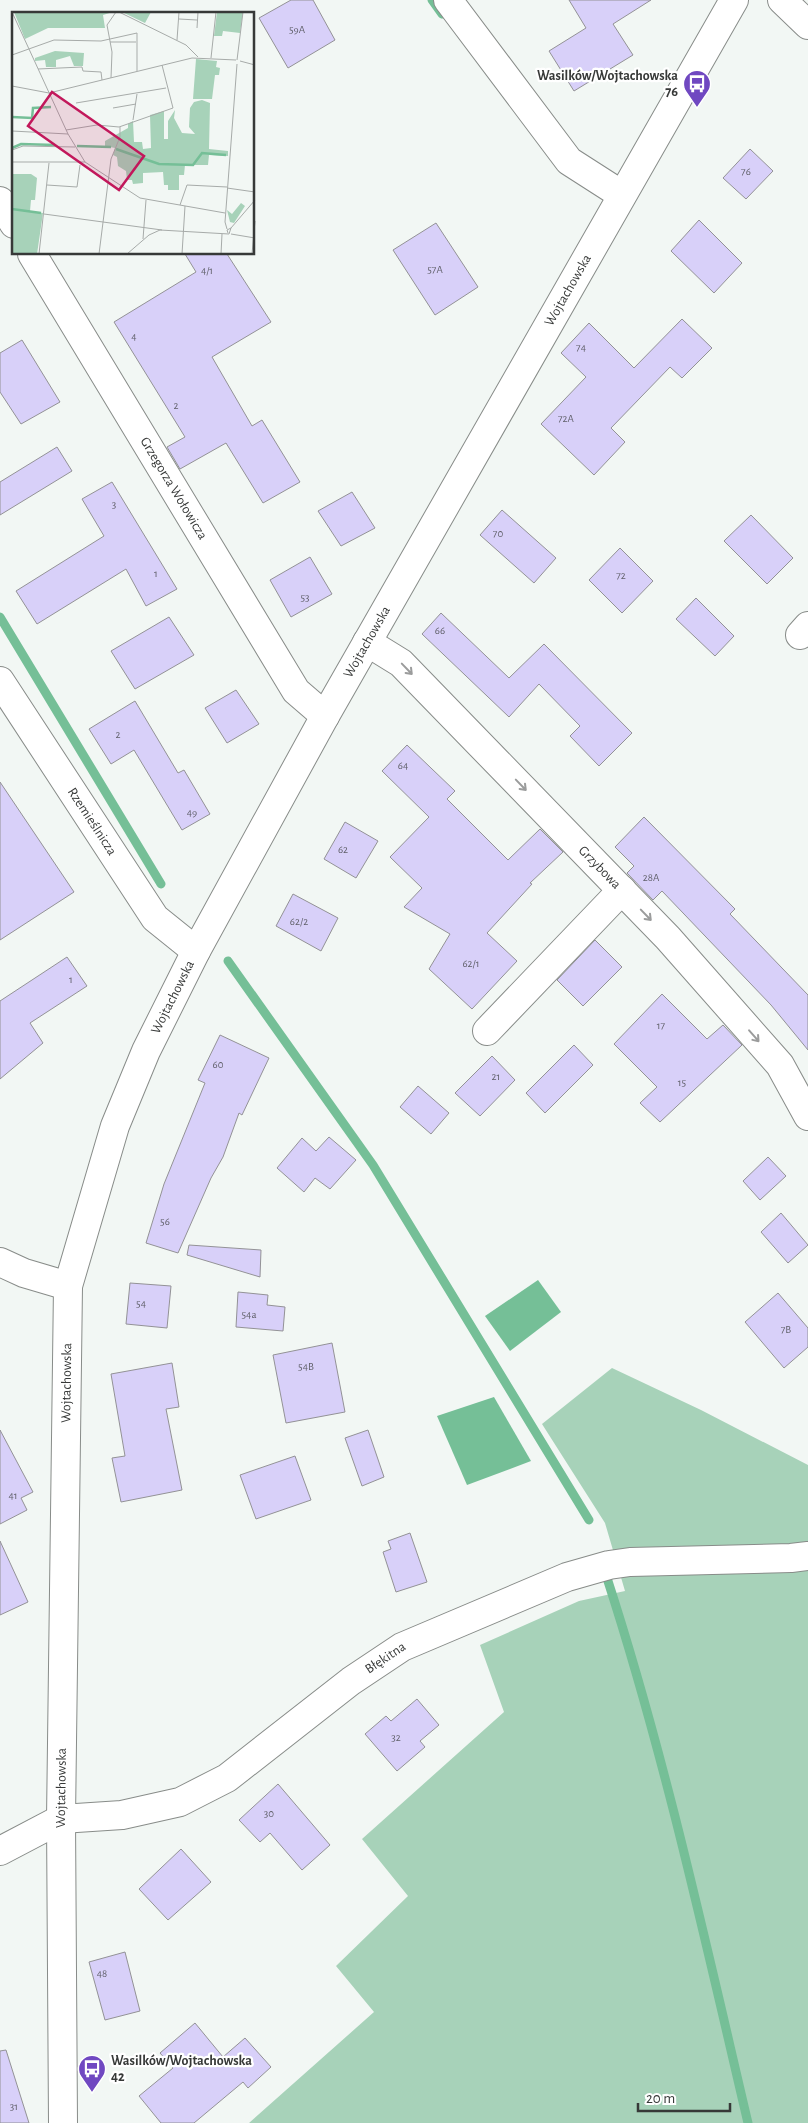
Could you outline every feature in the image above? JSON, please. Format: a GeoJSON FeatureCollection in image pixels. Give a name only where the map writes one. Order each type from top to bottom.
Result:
{"type":"FeatureCollection","features":[{"type":"Feature","properties":{"kind":"street"},"geometry":{"type":"LineString","coordinates":[[448,0],[569,161],[622,195]]}},
{"type":"Feature","properties":{"kind":"street","name":"Wojtachowska"},"geometry":{"type":"LineString","coordinates":[[64,2123],[61,1819],[68,1286],[115,1126],[146,1051],[196,952],[324,716],[734,0]]}},
{"type":"Feature","properties":{"kind":"street"},"geometry":{"type":"LineString","coordinates":[[782,0],[808,25]]}},
{"type":"Feature","properties":{"kind":"street"},"geometry":{"type":"LineString","coordinates":[[0,201],[12,221]]}},
{"type":"Feature","properties":{"kind":"street","name":"Grzegorza Wołowicza"},"geometry":{"type":"LineString","coordinates":[[33,255],[296,691],[324,716]]}},
{"type":"Feature","properties":{"kind":"street","name":"Grzybowa"},"geometry":{"type":"LineString","coordinates":[[367,642],[401,663],[668,938],[780,1065],[808,1116]]}},
{"type":"Feature","properties":{"kind":"street","name":"Rzemieślnicza"},"geometry":{"type":"LineString","coordinates":[[0,681],[155,918],[196,952]]}},
{"type":"Feature","properties":{"kind":"street"},"geometry":{"type":"LineString","coordinates":[[487,1031],[622,890]]}},
{"type":"Feature","properties":{"kind":"street"},"geometry":{"type":"LineString","coordinates":[[0,1262],[24,1273],[68,1286]]}},
{"type":"Feature","properties":{"kind":"street","name":"Błękitna"},"geometry":{"type":"LineString","coordinates":[[0,1851],[61,1819],[122,1815],[180,1802],[227,1778],[351,1681],[402,1647],[567,1577],[596,1568],[630,1562],[808,1556]]}},
{"type":"Feature","properties":{"kind":"shaded area"},"geometry":{"type":"Polygon","coordinates":[[[538,1280],[561,1312],[510,1351],[485,1316],[538,1280]]]}},
{"type":"Feature","properties":{"kind":"shaded area"},"geometry":{"type":"Polygon","coordinates":[[[612,1368],[701,1410],[808,1465],[808,2123],[249,2123],[374,2012],[336,1966],[408,1896],[362,1839],[504,1712],[480,1645],[579,1601],[625,1591],[605,1523],[542,1424],[612,1368]]]}},
{"type":"Feature","properties":{"kind":"shaded area"},"geometry":{"type":"Polygon","coordinates":[[[494,1397],[531,1461],[467,1485],[437,1416],[494,1397]]]}},
{"type":"Feature","properties":{"kind":"building"},"geometry":{"type":"Polygon","coordinates":[[[291,0],[313,0],[335,40],[288,68],[259,18],[291,0]]]}},
{"type":"Feature","properties":{"kind":"building"},"geometry":{"type":"Polygon","coordinates":[[[569,0],[651,0],[613,24],[633,55],[574,91],[549,51],[586,28],[569,0]]]}},
{"type":"Feature","properties":{"kind":"building"},"geometry":{"type":"Polygon","coordinates":[[[750,149],[773,171],[746,199],[723,178],[750,149]]]}},
{"type":"Feature","properties":{"kind":"building"},"geometry":{"type":"Polygon","coordinates":[[[699,220],[742,263],[714,293],[671,251],[699,220]]]}},
{"type":"Feature","properties":{"kind":"building"},"geometry":{"type":"Polygon","coordinates":[[[436,223],[478,287],[435,315],[393,250],[436,223]]]}},
{"type":"Feature","properties":{"kind":"building"},"geometry":{"type":"Polygon","coordinates":[[[186,255],[228,255],[271,322],[212,357],[252,426],[262,420],[300,482],[263,503],[226,443],[180,469],[167,447],[185,437],[114,322],[196,272],[186,255]]]}},
{"type":"Feature","properties":{"kind":"building"},"geometry":{"type":"Polygon","coordinates":[[[682,319],[712,348],[682,378],[670,367],[611,428],[625,442],[594,475],[541,424],[586,377],[561,353],[589,323],[634,368],[682,319]]]}},
{"type":"Feature","properties":{"kind":"building"},"geometry":{"type":"Polygon","coordinates":[[[22,340],[60,402],[21,424],[0,392],[0,353],[22,340]]]}},
{"type":"Feature","properties":{"kind":"building"},"geometry":{"type":"Polygon","coordinates":[[[57,447],[72,471],[0,515],[0,482],[57,447]]]}},
{"type":"Feature","properties":{"kind":"building"},"geometry":{"type":"Polygon","coordinates":[[[112,482],[177,589],[146,606],[126,569],[37,624],[16,591],[104,536],[82,499],[112,482]]]}},
{"type":"Feature","properties":{"kind":"building"},"geometry":{"type":"Polygon","coordinates":[[[352,492],[375,528],[341,546],[318,511],[352,492]]]}},
{"type":"Feature","properties":{"kind":"building"},"geometry":{"type":"Polygon","coordinates":[[[502,510],[556,558],[534,583],[480,535],[502,510]]]}},
{"type":"Feature","properties":{"kind":"building"},"geometry":{"type":"Polygon","coordinates":[[[751,515],[793,558],[767,584],[724,541],[751,515]]]}},
{"type":"Feature","properties":{"kind":"building"},"geometry":{"type":"Polygon","coordinates":[[[620,548],[653,581],[622,613],[589,580],[620,548]]]}},
{"type":"Feature","properties":{"kind":"building"},"geometry":{"type":"Polygon","coordinates":[[[310,557],[332,594],[291,617],[270,580],[310,557]]]}},
{"type":"Feature","properties":{"kind":"building"},"geometry":{"type":"Polygon","coordinates":[[[696,598],[734,636],[715,656],[676,619],[696,598]]]}},
{"type":"Feature","properties":{"kind":"building"},"geometry":{"type":"Polygon","coordinates":[[[441,613],[509,678],[544,644],[632,733],[599,766],[570,736],[580,726],[539,684],[509,717],[422,634],[441,613]]]}},
{"type":"Feature","properties":{"kind":"building"},"geometry":{"type":"Polygon","coordinates":[[[169,617],[194,655],[135,689],[111,651],[169,617]]]}},
{"type":"Feature","properties":{"kind":"building"},"geometry":{"type":"Polygon","coordinates":[[[236,690],[259,724],[227,743],[205,708],[236,690]]]}},
{"type":"Feature","properties":{"kind":"building"},"geometry":{"type":"Polygon","coordinates":[[[135,701],[178,773],[184,770],[210,814],[182,830],[134,750],[111,764],[89,729],[135,701]]]}},
{"type":"Feature","properties":{"kind":"building"},"geometry":{"type":"Polygon","coordinates":[[[407,745],[455,791],[447,799],[508,860],[540,829],[563,852],[530,883],[532,884],[487,933],[517,961],[472,1009],[429,969],[450,934],[404,907],[422,888],[390,857],[429,817],[382,771],[407,745]]]}},
{"type":"Feature","properties":{"kind":"building"},"geometry":{"type":"Polygon","coordinates":[[[0,782],[74,892],[0,940],[0,782]]]}},
{"type":"Feature","properties":{"kind":"building"},"geometry":{"type":"Polygon","coordinates":[[[644,817],[735,909],[730,914],[808,995],[808,1050],[771,1005],[662,891],[653,900],[627,873],[634,866],[615,847],[644,817]]]}},
{"type":"Feature","properties":{"kind":"building"},"geometry":{"type":"Polygon","coordinates":[[[345,822],[378,841],[356,878],[324,859],[345,822]]]}},
{"type":"Feature","properties":{"kind":"building"},"geometry":{"type":"Polygon","coordinates":[[[293,894],[338,918],[321,951],[276,926],[293,894]]]}},
{"type":"Feature","properties":{"kind":"building"},"geometry":{"type":"Polygon","coordinates":[[[595,940],[622,967],[583,1006],[557,980],[595,940]]]}},
{"type":"Feature","properties":{"kind":"building"},"geometry":{"type":"Polygon","coordinates":[[[67,957],[87,986],[30,1023],[43,1043],[0,1079],[0,1001],[67,957]]]}},
{"type":"Feature","properties":{"kind":"building"},"geometry":{"type":"Polygon","coordinates":[[[662,994],[707,1039],[723,1025],[742,1045],[660,1122],[640,1103],[657,1087],[614,1044],[662,994]]]}},
{"type":"Feature","properties":{"kind":"building"},"geometry":{"type":"Polygon","coordinates":[[[220,1035],[269,1058],[242,1115],[239,1113],[223,1157],[211,1178],[178,1253],[146,1243],[164,1184],[205,1083],[198,1080],[220,1035]]]}},
{"type":"Feature","properties":{"kind":"building"},"geometry":{"type":"Polygon","coordinates":[[[574,1045],[593,1065],[545,1113],[526,1093],[574,1045]]]}},
{"type":"Feature","properties":{"kind":"building"},"geometry":{"type":"Polygon","coordinates":[[[492,1056],[515,1080],[480,1116],[455,1093],[492,1056]]]}},
{"type":"Feature","properties":{"kind":"building"},"geometry":{"type":"Polygon","coordinates":[[[418,1086],[449,1113],[431,1134],[400,1107],[418,1086]]]}},
{"type":"Feature","properties":{"kind":"building"},"geometry":{"type":"Polygon","coordinates":[[[329,1137],[356,1160],[330,1189],[315,1178],[304,1192],[277,1168],[302,1138],[316,1151],[329,1137]]]}},
{"type":"Feature","properties":{"kind":"building"},"geometry":{"type":"Polygon","coordinates":[[[768,1157],[786,1176],[760,1200],[743,1181],[768,1157]]]}},
{"type":"Feature","properties":{"kind":"building"},"geometry":{"type":"Polygon","coordinates":[[[781,1213],[808,1245],[788,1263],[761,1232],[781,1213]]]}},
{"type":"Feature","properties":{"kind":"building"},"geometry":{"type":"Polygon","coordinates":[[[189,1245],[261,1250],[260,1277],[187,1255],[189,1245]]]}},
{"type":"Feature","properties":{"kind":"building"},"geometry":{"type":"Polygon","coordinates":[[[130,1283],[171,1286],[167,1328],[126,1324],[130,1283]]]}},
{"type":"Feature","properties":{"kind":"building"},"geometry":{"type":"Polygon","coordinates":[[[238,1292],[268,1295],[267,1305],[285,1307],[283,1331],[236,1327],[238,1292]]]}},
{"type":"Feature","properties":{"kind":"building"},"geometry":{"type":"Polygon","coordinates":[[[778,1293],[808,1328],[808,1347],[784,1368],[745,1322],[778,1293]]]}},
{"type":"Feature","properties":{"kind":"building"},"geometry":{"type":"Polygon","coordinates":[[[332,1343],[345,1412],[286,1423],[273,1355],[332,1343]]]}},
{"type":"Feature","properties":{"kind":"building"},"geometry":{"type":"Polygon","coordinates":[[[172,1363],[179,1407],[166,1409],[182,1490],[121,1502],[112,1458],[125,1456],[111,1374],[172,1363]]]}},
{"type":"Feature","properties":{"kind":"building"},"geometry":{"type":"Polygon","coordinates":[[[0,1430],[33,1492],[21,1498],[27,1510],[0,1524],[0,1430]]]}},
{"type":"Feature","properties":{"kind":"building"},"geometry":{"type":"Polygon","coordinates":[[[368,1430],[384,1477],[362,1486],[345,1438],[368,1430]]]}},
{"type":"Feature","properties":{"kind":"building"},"geometry":{"type":"Polygon","coordinates":[[[295,1456],[311,1500],[256,1519],[240,1475],[295,1456]]]}},
{"type":"Feature","properties":{"kind":"building"},"geometry":{"type":"Polygon","coordinates":[[[410,1533],[427,1582],[396,1592],[383,1552],[391,1549],[388,1541],[410,1533]]]}},
{"type":"Feature","properties":{"kind":"building"},"geometry":{"type":"Polygon","coordinates":[[[0,1541],[28,1602],[0,1615],[0,1541]]]}},
{"type":"Feature","properties":{"kind":"building"},"geometry":{"type":"Polygon","coordinates":[[[417,1699],[439,1725],[420,1741],[425,1747],[397,1771],[365,1734],[386,1716],[391,1721],[417,1699]]]}},
{"type":"Feature","properties":{"kind":"building"},"geometry":{"type":"Polygon","coordinates":[[[278,1784],[330,1845],[302,1870],[270,1833],[260,1842],[239,1820],[278,1784]]]}},
{"type":"Feature","properties":{"kind":"building"},"geometry":{"type":"Polygon","coordinates":[[[181,1849],[211,1882],[168,1920],[139,1889],[181,1849]]]}},
{"type":"Feature","properties":{"kind":"building"},"geometry":{"type":"Polygon","coordinates":[[[125,1952],[140,2011],[105,2020],[89,1962],[125,1952]]]}},
{"type":"Feature","properties":{"kind":"building"},"geometry":{"type":"Polygon","coordinates":[[[195,2023],[223,2057],[245,2038],[271,2067],[248,2088],[243,2082],[194,2123],[161,2123],[139,2096],[173,2068],[160,2053],[195,2023]]]}},
{"type":"Feature","properties":{"kind":"building"},"geometry":{"type":"Polygon","coordinates":[[[6,2050],[29,2123],[0,2123],[0,2051],[6,2050]]]}},
{"type":"Feature","properties":{"kind":"waterway"},"geometry":{"type":"LineString","coordinates":[[432,0],[442,14]]}},
{"type":"Feature","properties":{"kind":"waterway"},"geometry":{"type":"LineString","coordinates":[[0,617],[161,884]]}},
{"type":"Feature","properties":{"kind":"waterway"},"geometry":{"type":"LineString","coordinates":[[228,961],[373,1165],[589,1520]]}},
{"type":"Feature","properties":{"kind":"waterway"},"geometry":{"type":"LineString","coordinates":[[607,1578],[666,1781],[748,2123]]}},
{"type":"Feature","properties":{"kind":"place","name":"Wasilków/Wojtachowska 76"},"geometry":{"type":"Point","coordinates":[697,108]}},
{"type":"Feature","properties":{"kind":"place","name":"Wasilków/Wojtachowska 42"},"geometry":{"type":"Point","coordinates":[92,2093]}}]}
